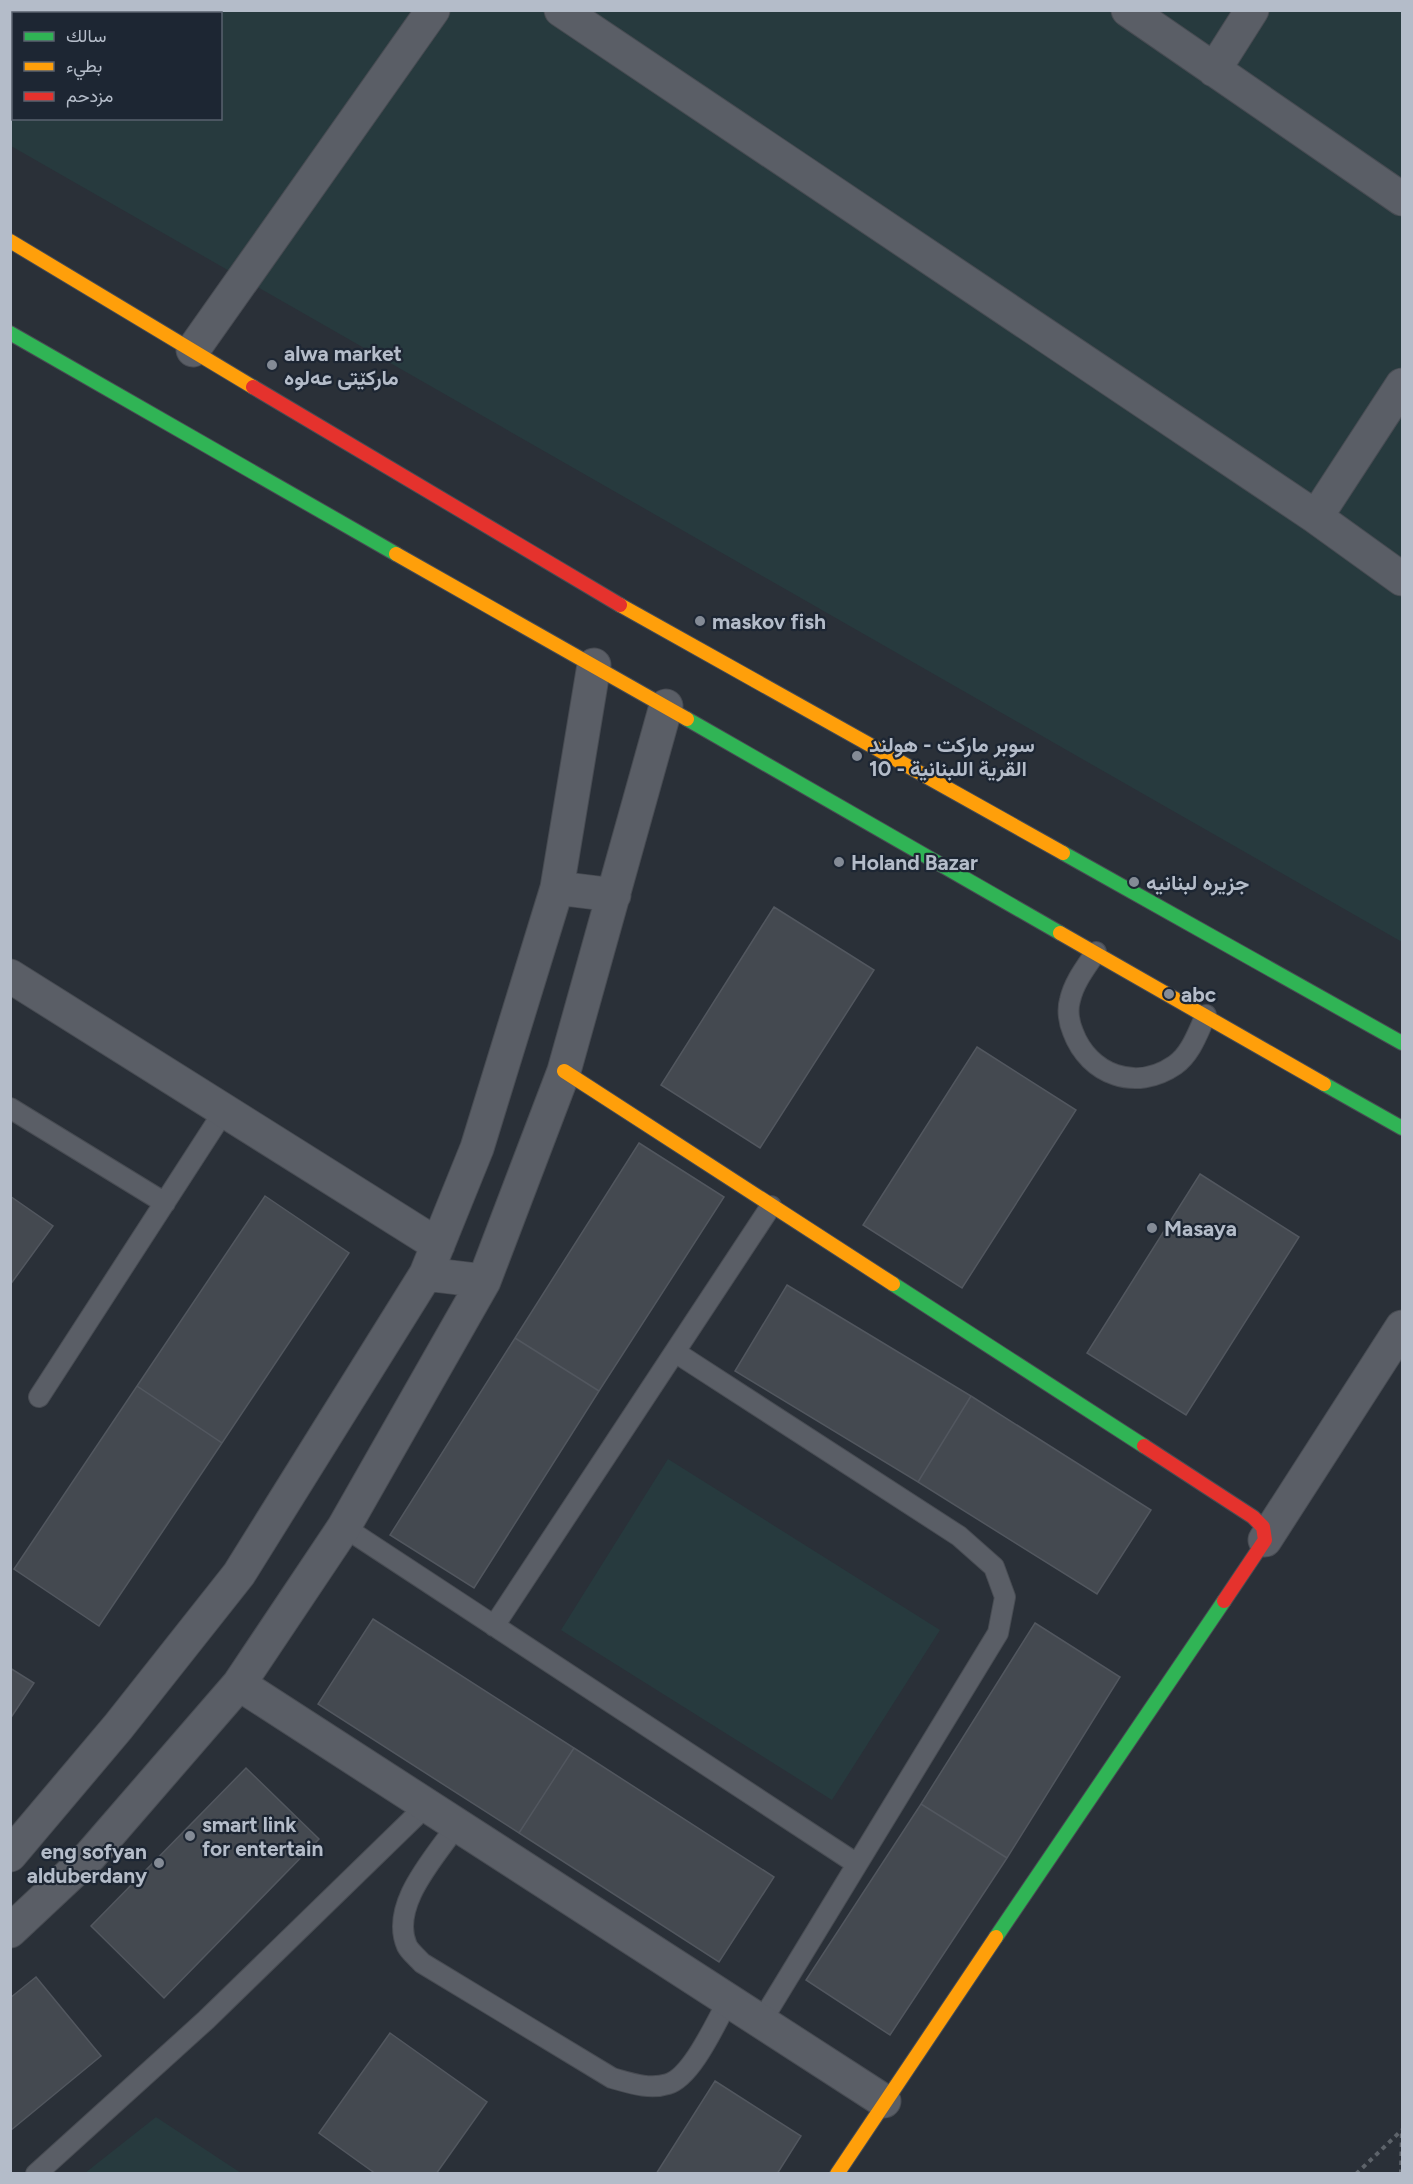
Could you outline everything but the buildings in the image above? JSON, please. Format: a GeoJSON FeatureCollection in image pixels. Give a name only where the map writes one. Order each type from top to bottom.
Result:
{"type":"FeatureCollection","features":[{"type":"Feature","properties":{"kind":"street"},"geometry":{"type":"LineString","coordinates":[[194,351],[433,10]]}},
{"type":"Feature","properties":{"kind":"street"},"geometry":{"type":"LineString","coordinates":[[561,10],[1316,517],[1402,579]]}},
{"type":"Feature","properties":{"kind":"street"},"geometry":{"type":"LineString","coordinates":[[1128,10],[1402,199]]}},
{"type":"Feature","properties":{"kind":"street"},"geometry":{"type":"LineString","coordinates":[[1214,70],[1252,10]]}},
{"type":"Feature","properties":{"kind":"street"},"geometry":{"type":"LineString","coordinates":[[10,241],[577,581],[1402,1042]]}},
{"type":"Feature","properties":{"kind":"street"},"geometry":{"type":"LineString","coordinates":[[10,333],[1402,1128]]}},
{"type":"Feature","properties":{"kind":"street"},"geometry":{"type":"LineString","coordinates":[[1316,517],[1402,385]]}},
{"type":"Feature","properties":{"kind":"street"},"geometry":{"type":"LineString","coordinates":[[10,1855],[118,1727],[238,1574],[432,1259],[477,1148],[557,888],[594,665]]}},
{"type":"Feature","properties":{"kind":"street"},"geometry":{"type":"LineString","coordinates":[[10,1930],[90,1856],[239,1684],[344,1527],[484,1281],[564,1071],[666,706]]}},
{"type":"Feature","properties":{"kind":"street"},"geometry":{"type":"LineString","coordinates":[[557,888],[614,895]]}},
{"type":"Feature","properties":{"kind":"street"},"geometry":{"type":"LineString","coordinates":[[10,976],[224,1111],[432,1259],[484,1281]]}},
{"type":"Feature","properties":{"kind":"street"},"geometry":{"type":"LineString","coordinates":[[564,1071],[1253,1517],[1263,1527],[1265,1540]]}},
{"type":"Feature","properties":{"kind":"street"},"geometry":{"type":"LineString","coordinates":[[837,2174],[884,2101],[1265,1540],[1402,1328]]}},
{"type":"Feature","properties":{"kind":"street"},"geometry":{"type":"LineString","coordinates":[[239,1684],[884,2101]]}},
{"type":"Feature","properties":{"kind":"lane"},"geometry":{"type":"LineString","coordinates":[[1096,952],[1076,982],[1069,1003],[1070,1025],[1078,1046],[1093,1064],[1112,1075],[1135,1078],[1157,1075],[1176,1064],[1191,1047],[1206,1015]]}},
{"type":"Feature","properties":{"kind":"lane"},"geometry":{"type":"LineString","coordinates":[[10,1108],[165,1203]]}},
{"type":"Feature","properties":{"kind":"lane"},"geometry":{"type":"LineString","coordinates":[[39,1397],[224,1111]]}},
{"type":"Feature","properties":{"kind":"lane"},"geometry":{"type":"LineString","coordinates":[[494,1626],[771,1206]]}},
{"type":"Feature","properties":{"kind":"lane"},"geometry":{"type":"LineString","coordinates":[[675,1352],[959,1536],[994,1567],[1005,1597],[998,1633],[761,2022]]}},
{"type":"Feature","properties":{"kind":"lane"},"geometry":{"type":"LineString","coordinates":[[344,1527],[858,1864]]}},
{"type":"Feature","properties":{"kind":"lane"},"geometry":{"type":"LineString","coordinates":[[36,2174],[206,2020],[426,1806]]}},
{"type":"Feature","properties":{"kind":"lane"},"geometry":{"type":"LineString","coordinates":[[457,1825],[411,1892],[403,1920],[407,1946],[422,1964],[612,2078],[644,2087],[669,2084],[687,2070],[728,2001]]}},
{"type":"Feature","properties":{"kind":"path"},"geometry":{"type":"LineString","coordinates":[[1356,2174],[1402,2129]]}},
{"type":"Feature","properties":{"kind":"path"},"geometry":{"type":"LineString","coordinates":[[1401,2174],[1402,2129]]}},
{"type":"Feature","properties":{"kind":"green space"},"geometry":{"type":"Polygon","coordinates":[[[11,11],[1402,11],[1402,942],[11,146],[11,11]]]}},
{"type":"Feature","properties":{"kind":"green space"},"geometry":{"type":"Polygon","coordinates":[[[668,1459],[940,1630],[832,1800],[561,1630],[668,1459]]]}},
{"type":"Feature","properties":{"kind":"green space"},"geometry":{"type":"Polygon","coordinates":[[[156,2117],[241,2173],[85,2173],[156,2117]]]}},
{"type":"Feature","properties":{"kind":"traffic: fast"},"geometry":{"type":"LineString","coordinates":[[10,333],[396,554]]}},
{"type":"Feature","properties":{"kind":"traffic: fast"},"geometry":{"type":"LineString","coordinates":[[687,719],[1060,933]]}},
{"type":"Feature","properties":{"kind":"traffic: fast"},"geometry":{"type":"LineString","coordinates":[[1063,853],[1402,1043]]}},
{"type":"Feature","properties":{"kind":"traffic: fast"},"geometry":{"type":"LineString","coordinates":[[1324,1084],[1402,1128]]}},
{"type":"Feature","properties":{"kind":"traffic: fast"},"geometry":{"type":"LineString","coordinates":[[893,1284],[1144,1446]]}},
{"type":"Feature","properties":{"kind":"traffic: fast"},"geometry":{"type":"LineString","coordinates":[[996,1937],[1224,1601]]}},
{"type":"Feature","properties":{"kind":"traffic: slow"},"geometry":{"type":"LineString","coordinates":[[10,241],[253,387]]}},
{"type":"Feature","properties":{"kind":"traffic: slow"},"geometry":{"type":"LineString","coordinates":[[396,554],[687,719]]}},
{"type":"Feature","properties":{"kind":"traffic: slow"},"geometry":{"type":"LineString","coordinates":[[620,605],[1063,853]]}},
{"type":"Feature","properties":{"kind":"traffic: slow"},"geometry":{"type":"LineString","coordinates":[[1060,933],[1324,1084]]}},
{"type":"Feature","properties":{"kind":"traffic: slow"},"geometry":{"type":"LineString","coordinates":[[564,1071],[893,1284]]}},
{"type":"Feature","properties":{"kind":"traffic: slow"},"geometry":{"type":"LineString","coordinates":[[837,2174],[996,1937]]}},
{"type":"Feature","properties":{"kind":"traffic: jam"},"geometry":{"type":"LineString","coordinates":[[253,387],[620,605]]}},
{"type":"Feature","properties":{"kind":"traffic: jam"},"geometry":{"type":"LineString","coordinates":[[1144,1446],[1253,1517],[1263,1527],[1265,1540],[1224,1601]]}},
{"type":"Feature","properties":{"kind":"place","name":"alwa market مارکێتی عەلوە"},"geometry":{"type":"Point","coordinates":[272,365]}},
{"type":"Feature","properties":{"kind":"place","name":"maskov fish"},"geometry":{"type":"Point","coordinates":[700,621]}},
{"type":"Feature","properties":{"kind":"place","name":"سوبر ماركت - هولند 10 - القرية اللبنانية"},"geometry":{"type":"Point","coordinates":[857,756]}},
{"type":"Feature","properties":{"kind":"place","name":"Holand Bazar"},"geometry":{"type":"Point","coordinates":[839,862]}},
{"type":"Feature","properties":{"kind":"place","name":"جزيره لبنانيه"},"geometry":{"type":"Point","coordinates":[1134,882]}},
{"type":"Feature","properties":{"kind":"place","name":"abc"},"geometry":{"type":"Point","coordinates":[1169,994]}},
{"type":"Feature","properties":{"kind":"place","name":"Masaya"},"geometry":{"type":"Point","coordinates":[1152,1228]}},
{"type":"Feature","properties":{"kind":"place","name":"smart link for entertain"},"geometry":{"type":"Point","coordinates":[190,1836]}},
{"type":"Feature","properties":{"kind":"place","name":"eng sofyan alduberdany"},"geometry":{"type":"Point","coordinates":[159,1863]}}]}
